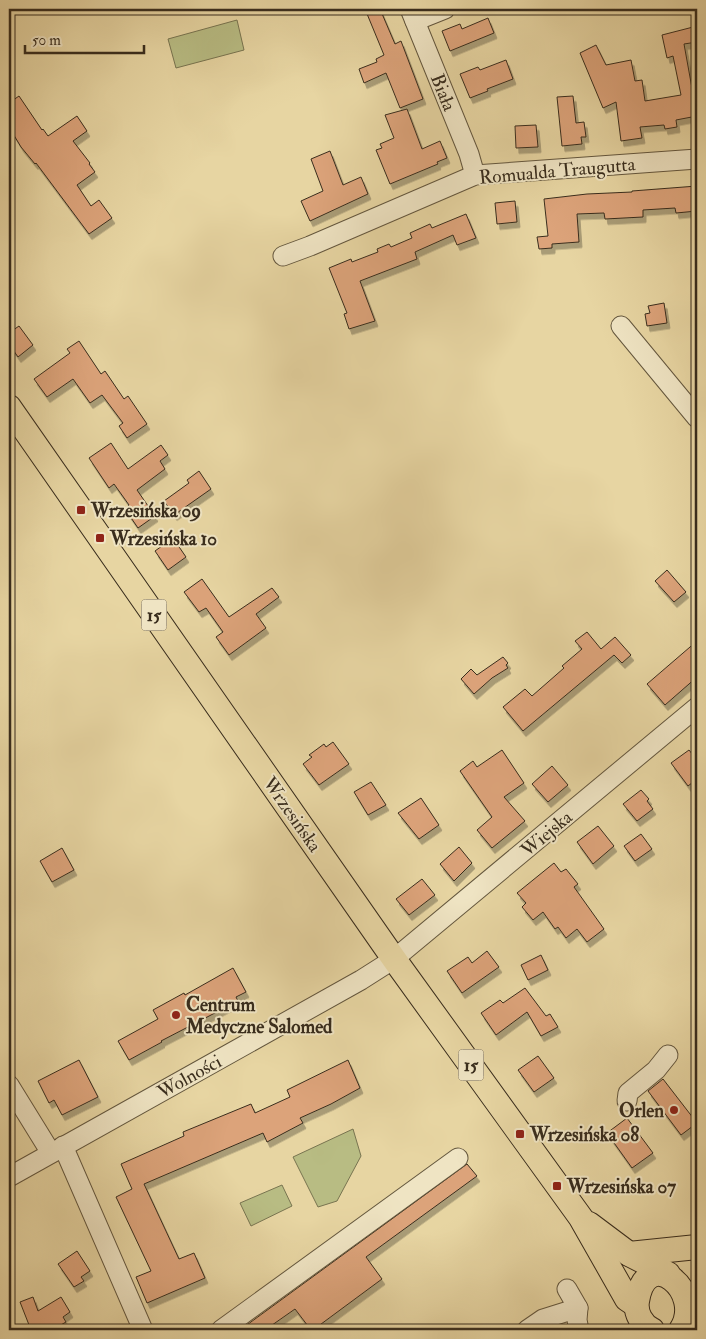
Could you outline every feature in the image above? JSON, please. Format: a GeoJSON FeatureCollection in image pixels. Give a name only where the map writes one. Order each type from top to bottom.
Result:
{"type":"FeatureCollection","features":[{"type":"Feature","properties":{"kind":"main road","name":"Wrzesińska"},"geometry":{"type":"LineString","coordinates":[[9,407],[394,959],[581,1218],[627,1299],[636,1306]]}},
{"type":"Feature","properties":{"kind":"main road","name":"Wrzesińska"},"geometry":{"type":"LineString","coordinates":[[581,1218],[629,1254],[682,1273]]}},
{"type":"Feature","properties":{"kind":"main road"},"geometry":{"type":"LineString","coordinates":[[629,1254],[697,1247]]}},
{"type":"Feature","properties":{"kind":"main road"},"geometry":{"type":"LineString","coordinates":[[636,1306],[638,1294],[642,1286],[650,1279],[658,1275],[682,1273]]}},
{"type":"Feature","properties":{"kind":"main road","name":"15"},"geometry":{"type":"LineString","coordinates":[[682,1273],[694,1291],[690,1319]]}},
{"type":"Feature","properties":{"kind":"main road","name":"15"},"geometry":{"type":"LineString","coordinates":[[636,1306],[640,1318],[652,1330]]}},
{"type":"Feature","properties":{"kind":"street"},"geometry":{"type":"LineString","coordinates":[[413,15],[445,9]]}},
{"type":"Feature","properties":{"kind":"street","name":"Biała"},"geometry":{"type":"LineString","coordinates":[[413,15],[476,175]]}},
{"type":"Feature","properties":{"kind":"street","name":"Romualda Traugutta"},"geometry":{"type":"LineString","coordinates":[[283,256],[476,175],[697,159]]}},
{"type":"Feature","properties":{"kind":"street"},"geometry":{"type":"LineString","coordinates":[[622,326],[697,418]]}},
{"type":"Feature","properties":{"kind":"street","name":"Wiejska"},"geometry":{"type":"LineString","coordinates":[[394,959],[697,707]]}},
{"type":"Feature","properties":{"kind":"street","name":"Wolności"},"geometry":{"type":"LineString","coordinates":[[9,1177],[352,985],[394,959]]}},
{"type":"Feature","properties":{"kind":"street"},"geometry":{"type":"LineString","coordinates":[[627,1101],[628,1092],[656,1070],[668,1055]]}},
{"type":"Feature","properties":{"kind":"street"},"geometry":{"type":"LineString","coordinates":[[9,1085],[57,1150],[143,1330]]}},
{"type":"Feature","properties":{"kind":"street"},"geometry":{"type":"LineString","coordinates":[[221,1330],[458,1158]]}},
{"type":"Feature","properties":{"kind":"street"},"geometry":{"type":"LineString","coordinates":[[567,1289],[578,1308],[580,1330]]}},
{"type":"Feature","properties":{"kind":"street"},"geometry":{"type":"LineString","coordinates":[[527,1330],[543,1320],[578,1308]]}},
{"type":"Feature","properties":{"kind":"green space"},"geometry":{"type":"Polygon","coordinates":[[[237,20],[244,50],[176,68],[168,39],[237,20]]]}},
{"type":"Feature","properties":{"kind":"green space"},"geometry":{"type":"Polygon","coordinates":[[[353,1129],[361,1156],[337,1201],[318,1207],[293,1157],[353,1129]]]}},
{"type":"Feature","properties":{"kind":"green space"},"geometry":{"type":"Polygon","coordinates":[[[282,1185],[292,1206],[251,1226],[240,1203],[282,1185]]]}},
{"type":"Feature","properties":{"kind":"building"},"geometry":{"type":"Polygon","coordinates":[[[365,9],[380,9],[395,44],[401,41],[423,99],[400,108],[386,73],[364,83],[359,69],[377,62],[376,59],[384,55],[365,9]]]}},
{"type":"Feature","properties":{"kind":"building"},"geometry":{"type":"Polygon","coordinates":[[[488,18],[494,33],[450,51],[442,31],[460,24],[462,29],[488,18]]]}},
{"type":"Feature","properties":{"kind":"building"},"geometry":{"type":"Polygon","coordinates":[[[697,26],[697,42],[684,44],[697,116],[676,120],[677,127],[665,129],[664,125],[640,127],[642,138],[621,141],[616,102],[603,108],[580,53],[596,45],[606,65],[631,60],[635,81],[642,80],[645,101],[681,95],[673,56],[667,58],[662,35],[697,26]]]}},
{"type":"Feature","properties":{"kind":"building"},"geometry":{"type":"Polygon","coordinates":[[[506,60],[513,79],[470,98],[460,74],[478,67],[480,70],[506,60]]]}},
{"type":"Feature","properties":{"kind":"building"},"geometry":{"type":"Polygon","coordinates":[[[19,96],[48,136],[77,116],[87,131],[73,141],[95,172],[77,185],[91,206],[99,200],[112,218],[89,234],[36,163],[21,147],[9,127],[9,103],[19,96]]]}},
{"type":"Feature","properties":{"kind":"building"},"geometry":{"type":"Polygon","coordinates":[[[573,96],[576,123],[584,122],[586,137],[581,137],[582,144],[562,146],[557,97],[573,96]]]}},
{"type":"Feature","properties":{"kind":"building"},"geometry":{"type":"Polygon","coordinates":[[[407,109],[422,149],[440,141],[447,158],[437,162],[438,164],[390,184],[376,150],[382,148],[380,144],[394,138],[385,115],[407,109]]]}},
{"type":"Feature","properties":{"kind":"building"},"geometry":{"type":"Polygon","coordinates":[[[536,125],[538,147],[516,148],[515,126],[536,125]]]}},
{"type":"Feature","properties":{"kind":"building"},"geometry":{"type":"Polygon","coordinates":[[[330,151],[343,185],[361,177],[368,194],[310,221],[301,201],[323,191],[311,159],[330,151]]]}},
{"type":"Feature","properties":{"kind":"building"},"geometry":{"type":"Polygon","coordinates":[[[697,186],[697,211],[676,213],[675,208],[643,210],[643,217],[605,219],[604,213],[577,214],[579,242],[552,244],[552,248],[539,249],[537,237],[548,236],[544,199],[697,186]]]}},
{"type":"Feature","properties":{"kind":"building"},"geometry":{"type":"Polygon","coordinates":[[[515,201],[517,222],[497,224],[495,203],[515,201]]]}},
{"type":"Feature","properties":{"kind":"building"},"geometry":{"type":"Polygon","coordinates":[[[466,214],[476,238],[457,245],[453,235],[415,252],[417,259],[360,281],[375,321],[349,329],[344,314],[347,313],[329,268],[351,259],[352,262],[378,252],[377,249],[389,244],[391,247],[412,238],[410,233],[430,224],[432,228],[466,214]]]}},
{"type":"Feature","properties":{"kind":"building"},"geometry":{"type":"Polygon","coordinates":[[[664,303],[667,323],[647,326],[645,314],[650,313],[648,306],[664,303]]]}},
{"type":"Feature","properties":{"kind":"building"},"geometry":{"type":"Polygon","coordinates":[[[19,326],[33,345],[18,357],[9,344],[9,333],[19,326]]]}},
{"type":"Feature","properties":{"kind":"building"},"geometry":{"type":"Polygon","coordinates":[[[79,341],[101,374],[105,371],[124,399],[128,396],[147,424],[127,438],[119,426],[123,423],[102,395],[90,403],[73,379],[47,397],[34,379],[70,353],[67,349],[79,341]]]}},
{"type":"Feature","properties":{"kind":"building"},"geometry":{"type":"Polygon","coordinates":[[[111,443],[128,469],[161,445],[168,455],[160,461],[165,469],[137,490],[155,516],[138,528],[125,509],[129,505],[114,484],[109,488],[89,458],[111,443]]]}},
{"type":"Feature","properties":{"kind":"building"},"geometry":{"type":"Polygon","coordinates":[[[199,471],[211,489],[174,515],[164,501],[189,483],[187,480],[199,471]]]}},
{"type":"Feature","properties":{"kind":"building"},"geometry":{"type":"Polygon","coordinates":[[[173,538],[186,557],[168,570],[155,551],[173,538]]]}},
{"type":"Feature","properties":{"kind":"building"},"geometry":{"type":"Polygon","coordinates":[[[667,570],[686,592],[674,602],[655,581],[667,570]]]}},
{"type":"Feature","properties":{"kind":"building"},"geometry":{"type":"Polygon","coordinates":[[[202,579],[229,617],[272,588],[279,597],[256,614],[266,628],[229,655],[216,637],[223,632],[206,608],[199,612],[184,592],[202,579]]]}},
{"type":"Feature","properties":{"kind":"building"},"geometry":{"type":"Polygon","coordinates":[[[587,632],[601,649],[615,637],[631,655],[622,663],[614,655],[523,731],[503,707],[525,689],[532,696],[564,668],[562,666],[582,649],[575,641],[587,632]]]}},
{"type":"Feature","properties":{"kind":"building"},"geometry":{"type":"Polygon","coordinates":[[[697,641],[697,677],[665,705],[647,684],[697,641]]]}},
{"type":"Feature","properties":{"kind":"building"},"geometry":{"type":"Polygon","coordinates":[[[503,657],[508,663],[506,665],[508,668],[492,678],[474,694],[461,679],[471,669],[477,675],[503,657]]]}},
{"type":"Feature","properties":{"kind":"building"},"geometry":{"type":"Polygon","coordinates":[[[333,742],[349,764],[319,785],[303,764],[312,757],[309,755],[324,744],[326,747],[333,742]]]}},
{"type":"Feature","properties":{"kind":"building"},"geometry":{"type":"Polygon","coordinates":[[[502,750],[524,783],[504,797],[525,821],[492,848],[477,830],[492,817],[460,771],[473,761],[477,767],[502,750]]]}},
{"type":"Feature","properties":{"kind":"building"},"geometry":{"type":"Polygon","coordinates":[[[689,750],[697,760],[697,779],[688,786],[671,763],[689,750]]]}},
{"type":"Feature","properties":{"kind":"building"},"geometry":{"type":"Polygon","coordinates":[[[552,766],[568,785],[548,802],[532,784],[552,766]]]}},
{"type":"Feature","properties":{"kind":"building"},"geometry":{"type":"Polygon","coordinates":[[[371,782],[386,805],[368,815],[354,792],[371,782]]]}},
{"type":"Feature","properties":{"kind":"building"},"geometry":{"type":"Polygon","coordinates":[[[641,790],[649,799],[647,801],[653,809],[637,821],[623,804],[641,790]]]}},
{"type":"Feature","properties":{"kind":"building"},"geometry":{"type":"Polygon","coordinates":[[[421,798],[439,825],[419,839],[398,813],[421,798]]]}},
{"type":"Feature","properties":{"kind":"building"},"geometry":{"type":"Polygon","coordinates":[[[598,826],[614,846],[593,864],[577,842],[598,826]]]}},
{"type":"Feature","properties":{"kind":"building"},"geometry":{"type":"Polygon","coordinates":[[[641,834],[652,849],[635,861],[624,846],[641,834]]]}},
{"type":"Feature","properties":{"kind":"building"},"geometry":{"type":"Polygon","coordinates":[[[459,847],[472,863],[454,881],[440,864],[459,847]]]}},
{"type":"Feature","properties":{"kind":"building"},"geometry":{"type":"Polygon","coordinates":[[[62,848],[74,870],[52,882],[40,861],[62,848]]]}},
{"type":"Feature","properties":{"kind":"building"},"geometry":{"type":"Polygon","coordinates":[[[554,863],[561,872],[566,869],[578,884],[574,887],[604,929],[587,942],[577,929],[566,938],[558,927],[555,929],[543,912],[533,920],[522,907],[526,903],[517,893],[554,863]]]}},
{"type":"Feature","properties":{"kind":"building"},"geometry":{"type":"Polygon","coordinates":[[[422,879],[435,895],[409,915],[396,899],[422,879]]]}},
{"type":"Feature","properties":{"kind":"building"},"geometry":{"type":"Polygon","coordinates":[[[487,951],[499,967],[462,993],[447,971],[468,957],[472,963],[487,951]]]}},
{"type":"Feature","properties":{"kind":"building"},"geometry":{"type":"Polygon","coordinates":[[[541,955],[548,970],[528,980],[521,965],[541,955]]]}},
{"type":"Feature","properties":{"kind":"building"},"geometry":{"type":"Polygon","coordinates":[[[233,968],[246,992],[236,997],[238,1001],[129,1060],[118,1041],[158,1019],[153,1010],[184,993],[185,995],[233,968]]]}},
{"type":"Feature","properties":{"kind":"building"},"geometry":{"type":"Polygon","coordinates":[[[525,988],[546,1016],[550,1014],[558,1027],[541,1036],[527,1012],[496,1035],[481,1013],[500,1000],[503,1003],[525,988]]]}},
{"type":"Feature","properties":{"kind":"building"},"geometry":{"type":"Polygon","coordinates":[[[538,1056],[554,1078],[534,1092],[518,1070],[538,1056]]]}},
{"type":"Feature","properties":{"kind":"building"},"geometry":{"type":"Polygon","coordinates":[[[79,1060],[98,1097],[62,1115],[54,1100],[49,1103],[38,1081],[79,1060]]]}},
{"type":"Feature","properties":{"kind":"building"},"geometry":{"type":"Polygon","coordinates":[[[348,1060],[360,1088],[300,1118],[303,1123],[267,1142],[263,1133],[144,1184],[179,1259],[194,1253],[205,1278],[147,1303],[136,1277],[151,1271],[116,1197],[132,1189],[121,1164],[184,1136],[183,1132],[251,1104],[255,1113],[290,1097],[287,1090],[348,1060]]]}},
{"type":"Feature","properties":{"kind":"building","name":"Orlen"},"geometry":{"type":"Polygon","coordinates":[[[663,1079],[697,1123],[681,1135],[648,1091],[663,1079]]]}},
{"type":"Feature","properties":{"kind":"building"},"geometry":{"type":"Polygon","coordinates":[[[627,1118],[653,1153],[632,1168],[607,1133],[627,1118]]]}},
{"type":"Feature","properties":{"kind":"building"},"geometry":{"type":"Polygon","coordinates":[[[467,1164],[477,1176],[366,1257],[382,1279],[313,1330],[311,1330],[295,1309],[265,1330],[240,1330],[467,1164]]]}},
{"type":"Feature","properties":{"kind":"building"},"geometry":{"type":"Polygon","coordinates":[[[77,1251],[90,1271],[81,1277],[84,1281],[74,1287],[58,1264],[77,1251]]]}},
{"type":"Feature","properties":{"kind":"building"},"geometry":{"type":"Polygon","coordinates":[[[33,1297],[38,1311],[61,1297],[70,1312],[63,1317],[66,1322],[52,1330],[31,1330],[20,1302],[33,1297]]]}},
{"type":"Feature","properties":{"kind":"place","name":"Wrzesińska 09"},"geometry":{"type":"Point","coordinates":[81,510]}},
{"type":"Feature","properties":{"kind":"place","name":"Wrzesińska 10"},"geometry":{"type":"Point","coordinates":[100,538]}},
{"type":"Feature","properties":{"kind":"place","name":"Centrum Medyczne Salomed"},"geometry":{"type":"Point","coordinates":[176,1015]}},
{"type":"Feature","properties":{"kind":"place","name":"Orlen"},"geometry":{"type":"Point","coordinates":[674,1110]}},
{"type":"Feature","properties":{"kind":"place","name":"Wrzesińska 08"},"geometry":{"type":"Point","coordinates":[520,1134]}},
{"type":"Feature","properties":{"kind":"place","name":"Wrzesińska 07"},"geometry":{"type":"Point","coordinates":[557,1186]}}]}
